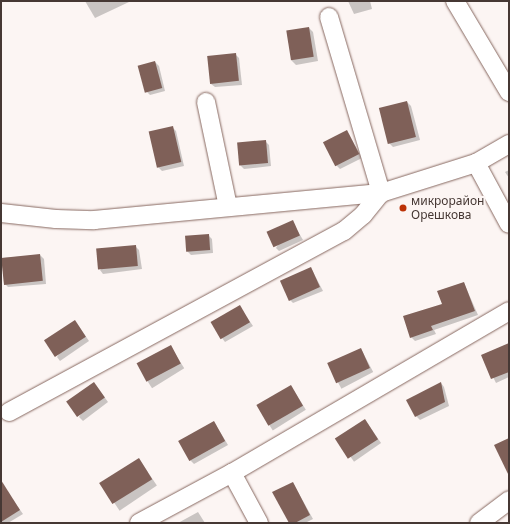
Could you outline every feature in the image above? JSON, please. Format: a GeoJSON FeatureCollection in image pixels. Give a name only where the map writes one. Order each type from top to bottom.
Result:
{"type":"FeatureCollection","features":[{"type":"Feature","properties":{"kind":"street"},"geometry":{"type":"LineString","coordinates":[[455,1],[509,92]]}},
{"type":"Feature","properties":{"kind":"street"},"geometry":{"type":"LineString","coordinates":[[329,17],[381,193]]}},
{"type":"Feature","properties":{"kind":"street"},"geometry":{"type":"LineString","coordinates":[[206,102],[228,206]]}},
{"type":"Feature","properties":{"kind":"street"},"geometry":{"type":"LineString","coordinates":[[1,213],[56,219],[94,220],[228,206],[381,193],[476,163],[509,144]]}},
{"type":"Feature","properties":{"kind":"street"},"geometry":{"type":"LineString","coordinates":[[476,163],[509,224]]}},
{"type":"Feature","properties":{"kind":"street"},"geometry":{"type":"LineString","coordinates":[[9,412],[344,231],[363,215],[381,193]]}},
{"type":"Feature","properties":{"kind":"street"},"geometry":{"type":"LineString","coordinates":[[139,523],[232,473],[509,311]]}},
{"type":"Feature","properties":{"kind":"street"},"geometry":{"type":"LineString","coordinates":[[232,473],[259,523]]}},
{"type":"Feature","properties":{"kind":"street"},"geometry":{"type":"LineString","coordinates":[[479,523],[509,500]]}},
{"type":"Feature","properties":{"kind":"building"},"geometry":{"type":"Polygon","coordinates":[[[309,27],[314,57],[291,60],[286,31],[309,27]]]}},
{"type":"Feature","properties":{"kind":"building"},"geometry":{"type":"Polygon","coordinates":[[[236,53],[239,81],[210,84],[207,56],[236,53]]]}},
{"type":"Feature","properties":{"kind":"building"},"geometry":{"type":"Polygon","coordinates":[[[155,61],[162,88],[145,93],[138,66],[155,61]]]}},
{"type":"Feature","properties":{"kind":"building"},"geometry":{"type":"Polygon","coordinates":[[[407,101],[416,137],[388,144],[379,108],[407,101]]]}},
{"type":"Feature","properties":{"kind":"building"},"geometry":{"type":"Polygon","coordinates":[[[173,126],[181,162],[157,168],[149,132],[173,126]]]}},
{"type":"Feature","properties":{"kind":"building"},"geometry":{"type":"Polygon","coordinates":[[[347,130],[359,154],[335,166],[323,142],[347,130]]]}},
{"type":"Feature","properties":{"kind":"building"},"geometry":{"type":"Polygon","coordinates":[[[266,140],[268,163],[239,165],[237,143],[266,140]]]}},
{"type":"Feature","properties":{"kind":"building"},"geometry":{"type":"Polygon","coordinates":[[[293,220],[300,236],[273,247],[267,232],[293,220]]]}},
{"type":"Feature","properties":{"kind":"building"},"geometry":{"type":"Polygon","coordinates":[[[209,234],[210,250],[186,252],[185,236],[209,234]]]}},
{"type":"Feature","properties":{"kind":"building"},"geometry":{"type":"Polygon","coordinates":[[[136,245],[138,266],[98,269],[96,248],[136,245]]]}},
{"type":"Feature","properties":{"kind":"building"},"geometry":{"type":"Polygon","coordinates":[[[40,254],[43,281],[4,285],[1,258],[40,254]]]}},
{"type":"Feature","properties":{"kind":"building"},"geometry":{"type":"Polygon","coordinates":[[[311,267],[320,287],[289,301],[280,281],[311,267]]]}},
{"type":"Feature","properties":{"kind":"building"},"geometry":{"type":"Polygon","coordinates":[[[464,282],[475,311],[431,326],[433,330],[410,338],[403,316],[442,304],[437,291],[464,282]]]}},
{"type":"Feature","properties":{"kind":"building"},"geometry":{"type":"Polygon","coordinates":[[[240,305],[250,322],[221,339],[211,322],[240,305]]]}},
{"type":"Feature","properties":{"kind":"building"},"geometry":{"type":"Polygon","coordinates":[[[75,320],[86,337],[55,357],[44,340],[75,320]]]}},
{"type":"Feature","properties":{"kind":"building"},"geometry":{"type":"Polygon","coordinates":[[[509,343],[509,372],[491,379],[481,355],[509,343]]]}},
{"type":"Feature","properties":{"kind":"building"},"geometry":{"type":"Polygon","coordinates":[[[171,345],[181,364],[146,382],[137,363],[171,345]]]}},
{"type":"Feature","properties":{"kind":"building"},"geometry":{"type":"Polygon","coordinates":[[[361,348],[370,368],[336,383],[327,363],[361,348]]]}},
{"type":"Feature","properties":{"kind":"building"},"geometry":{"type":"Polygon","coordinates":[[[94,382],[105,398],[77,417],[66,402],[94,382]]]}},
{"type":"Feature","properties":{"kind":"building"},"geometry":{"type":"Polygon","coordinates":[[[441,382],[445,402],[415,417],[406,400],[441,382]]]}},
{"type":"Feature","properties":{"kind":"building"},"geometry":{"type":"Polygon","coordinates":[[[291,385],[303,406],[268,426],[256,405],[291,385]]]}},
{"type":"Feature","properties":{"kind":"building"},"geometry":{"type":"Polygon","coordinates":[[[365,419],[378,439],[348,459],[335,439],[365,419]]]}},
{"type":"Feature","properties":{"kind":"building"},"geometry":{"type":"Polygon","coordinates":[[[214,421],[225,441],[189,461],[178,441],[214,421]]]}},
{"type":"Feature","properties":{"kind":"building"},"geometry":{"type":"Polygon","coordinates":[[[509,438],[509,476],[494,445],[509,438]]]}},
{"type":"Feature","properties":{"kind":"building"},"geometry":{"type":"Polygon","coordinates":[[[139,458],[152,479],[112,504],[99,483],[139,458]]]}},
{"type":"Feature","properties":{"kind":"building"},"geometry":{"type":"Polygon","coordinates":[[[1,480],[20,510],[1,522],[1,480]]]}},
{"type":"Feature","properties":{"kind":"building"},"geometry":{"type":"Polygon","coordinates":[[[293,482],[310,515],[295,523],[289,523],[272,492],[293,482]]]}},
{"type":"Feature","properties":{"kind":"place","name":"микрорайон Орешкова"},"geometry":{"type":"Point","coordinates":[403,208]}}]}
